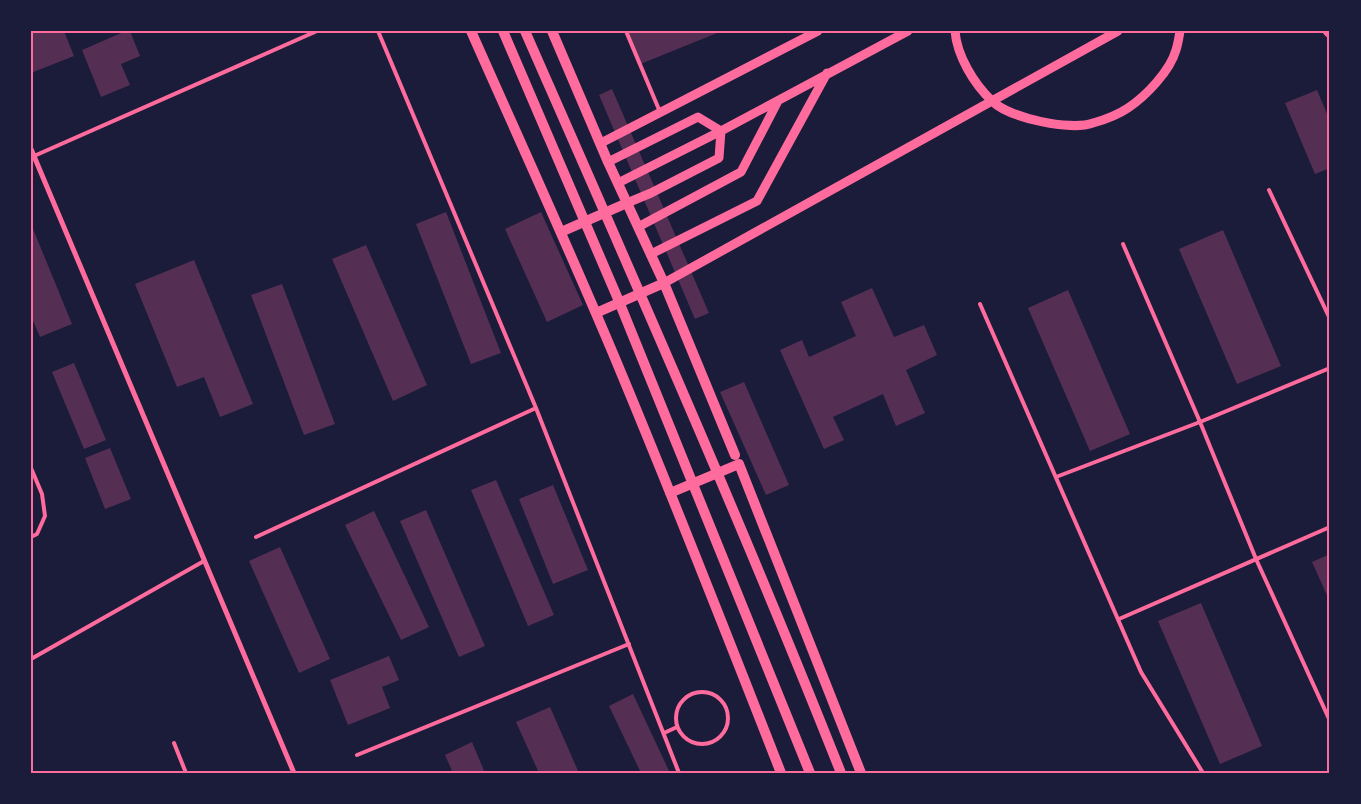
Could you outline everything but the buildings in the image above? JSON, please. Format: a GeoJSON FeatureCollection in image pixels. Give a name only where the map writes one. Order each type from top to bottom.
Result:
{"type":"FeatureCollection","features":[{"type":"Feature","properties":{"kind":"main road"},"geometry":{"type":"LineString","coordinates":[[471,31],[596,313],[781,773]]}},
{"type":"Feature","properties":{"kind":"main road"},"geometry":{"type":"LineString","coordinates":[[503,31],[618,299],[810,773]]}},
{"type":"Feature","properties":{"kind":"main road"},"geometry":{"type":"LineString","coordinates":[[525,31],[642,298],[814,703],[841,773]]}},
{"type":"Feature","properties":{"kind":"main road"},"geometry":{"type":"LineString","coordinates":[[552,31],[608,162],[664,283],[737,460],[861,773]]}},
{"type":"Feature","properties":{"kind":"main road"},"geometry":{"type":"LineString","coordinates":[[561,232],[627,203]]}},
{"type":"Feature","properties":{"kind":"main road"},"geometry":{"type":"LineString","coordinates":[[596,313],[664,283]]}},
{"type":"Feature","properties":{"kind":"main road"},"geometry":{"type":"LineString","coordinates":[[670,493],[737,460]]}},
{"type":"Feature","properties":{"kind":"street"},"geometry":{"type":"LineString","coordinates":[[601,143],[818,31]]}},
{"type":"Feature","properties":{"kind":"street"},"geometry":{"type":"LineString","coordinates":[[618,182],[720,131],[908,31]]}},
{"type":"Feature","properties":{"kind":"street"},"geometry":{"type":"LineString","coordinates":[[955,31],[956,41],[970,74],[992,102],[1021,117],[1056,125],[1092,124],[1128,109],[1159,80],[1176,51],[1180,31]]}},
{"type":"Feature","properties":{"kind":"street"},"geometry":{"type":"LineString","coordinates":[[664,283],[1118,31]]}},
{"type":"Feature","properties":{"kind":"street"},"geometry":{"type":"LineString","coordinates":[[1327,31],[1330,34]]}},
{"type":"Feature","properties":{"kind":"street"},"geometry":{"type":"LineString","coordinates":[[651,254],[757,202],[828,73]]}},
{"type":"Feature","properties":{"kind":"street"},"geometry":{"type":"LineString","coordinates":[[638,227],[742,172],[778,100]]}},
{"type":"Feature","properties":{"kind":"street"},"geometry":{"type":"LineString","coordinates":[[608,162],[698,117],[720,131]]}},
{"type":"Feature","properties":{"kind":"street"},"geometry":{"type":"LineString","coordinates":[[627,203],[651,193],[719,158],[720,131]]}},
{"type":"Feature","properties":{"kind":"street"},"geometry":{"type":"LineString","coordinates":[[31,149],[294,773]]}},
{"type":"Feature","properties":{"kind":"lane"},"geometry":{"type":"LineString","coordinates":[[34,156],[317,31]]}},
{"type":"Feature","properties":{"kind":"lane"},"geometry":{"type":"LineString","coordinates":[[378,31],[536,408],[679,773]]}},
{"type":"Feature","properties":{"kind":"lane"},"geometry":{"type":"LineString","coordinates":[[626,31],[660,113]]}},
{"type":"Feature","properties":{"kind":"lane"},"geometry":{"type":"LineString","coordinates":[[1269,190],[1330,319]]}},
{"type":"Feature","properties":{"kind":"lane"},"geometry":{"type":"LineString","coordinates":[[1123,244],[1200,422],[1256,560],[1330,721]]}},
{"type":"Feature","properties":{"kind":"lane"},"geometry":{"type":"LineString","coordinates":[[980,304],[1141,672],[1203,773]]}},
{"type":"Feature","properties":{"kind":"lane"},"geometry":{"type":"LineString","coordinates":[[1056,477],[1200,422],[1330,368]]}},
{"type":"Feature","properties":{"kind":"lane"},"geometry":{"type":"LineString","coordinates":[[256,537],[536,408]]}},
{"type":"Feature","properties":{"kind":"lane"},"geometry":{"type":"LineString","coordinates":[[31,468],[42,494],[45,516],[37,534],[31,536]]}},
{"type":"Feature","properties":{"kind":"lane"},"geometry":{"type":"LineString","coordinates":[[1119,619],[1330,527]]}},
{"type":"Feature","properties":{"kind":"lane"},"geometry":{"type":"LineString","coordinates":[[31,660],[204,562]]}},
{"type":"Feature","properties":{"kind":"lane"},"geometry":{"type":"LineString","coordinates":[[357,755],[629,644]]}},
{"type":"Feature","properties":{"kind":"lane"},"geometry":{"type":"LineString","coordinates":[[704,692],[717,696],[726,706],[729,720],[725,734],[713,743],[699,745],[685,739],[677,727],[676,714],[678,708],[681,702],[691,694],[704,692]]}},
{"type":"Feature","properties":{"kind":"lane"},"geometry":{"type":"LineString","coordinates":[[664,733],[677,727]]}},
{"type":"Feature","properties":{"kind":"lane"},"geometry":{"type":"LineString","coordinates":[[174,743],[186,773]]}}]}
